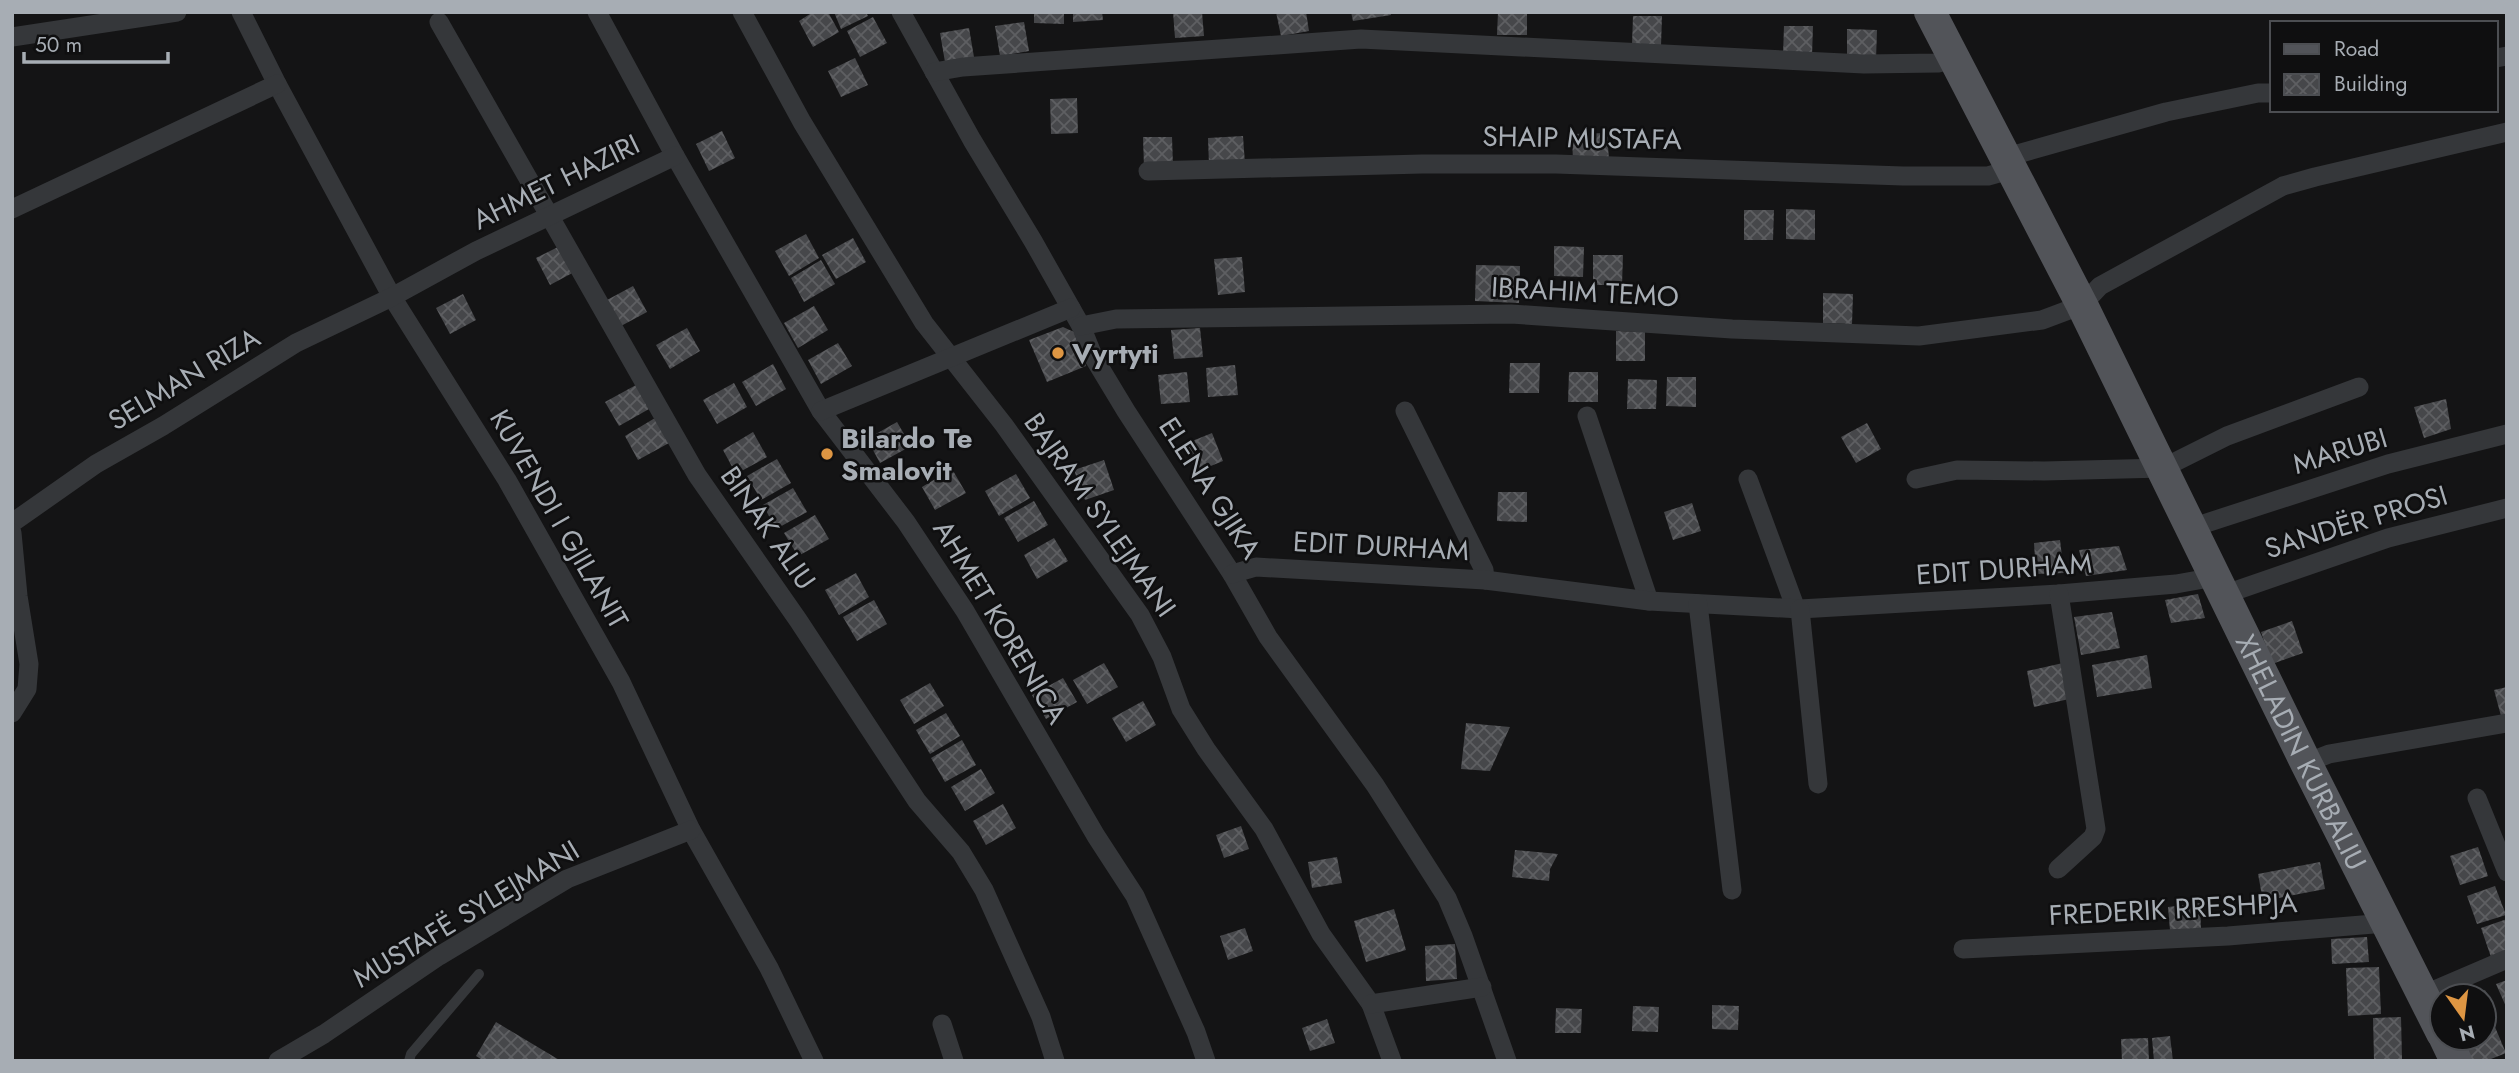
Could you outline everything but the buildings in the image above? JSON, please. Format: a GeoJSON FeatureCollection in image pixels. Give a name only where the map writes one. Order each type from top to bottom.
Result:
{"type":"FeatureCollection","features":[{"type":"Feature","properties":{"kind":"main road","name":"XHELADIN KURBALIU"},"geometry":{"type":"LineString","coordinates":[[1930,12],[2082,305],[2306,763],[2428,1005]]}},
{"type":"Feature","properties":{"kind":"street"},"geometry":{"type":"LineString","coordinates":[[12,37],[177,12]]}},
{"type":"Feature","properties":{"kind":"street","name":"KUVENDI I GJILANIT"},"geometry":{"type":"LineString","coordinates":[[242,12],[277,85],[392,297],[507,480],[621,682],[691,830],[769,968],[814,1061]]}},
{"type":"Feature","properties":{"kind":"street","name":"AHMET HAZIRI"},"geometry":{"type":"LineString","coordinates":[[392,297],[476,251],[675,156],[597,12]]}},
{"type":"Feature","properties":{"kind":"street","name":"BAJRAM SYLEJMANI"},"geometry":{"type":"LineString","coordinates":[[742,12],[845,194],[924,323],[1004,425],[1140,615],[1162,657],[1181,709],[1206,749],[1264,829],[1321,934],[1371,1004],[1392,1061]]}},
{"type":"Feature","properties":{"kind":"street","name":"ELENA GJIKA"},"geometry":{"type":"LineString","coordinates":[[901,12],[1071,308],[1094,358],[1126,411],[1232,574],[1268,637],[1375,785],[1447,898],[1482,987],[1507,1061]]}},
{"type":"Feature","properties":{"kind":"street","name":"BINAK ALIU"},"geometry":{"type":"LineString","coordinates":[[439,22],[697,475],[812,641],[917,801],[967,862],[984,891],[1041,1017],[1055,1061]]}},
{"type":"Feature","properties":{"kind":"street"},"geometry":{"type":"LineString","coordinates":[[934,72],[989,65],[1361,39],[1864,64],[1939,63],[1955,58]]}},
{"type":"Feature","properties":{"kind":"street"},"geometry":{"type":"LineString","coordinates":[[12,209],[277,85]]}},
{"type":"Feature","properties":{"kind":"street"},"geometry":{"type":"LineString","coordinates":[[2010,163],[2166,112],[2258,93],[2270,93]]}},
{"type":"Feature","properties":{"kind":"street"},"geometry":{"type":"LineString","coordinates":[[2082,305],[2100,286],[2283,186],[2507,132]]}},
{"type":"Feature","properties":{"kind":"street","name":"AHMET KORENICA"},"geometry":{"type":"LineString","coordinates":[[675,156],[821,411],[906,522],[965,611],[1089,825],[1135,896],[1196,1032],[1206,1061]]}},
{"type":"Feature","properties":{"kind":"street","name":"SHAIP MUSTAFA"},"geometry":{"type":"LineString","coordinates":[[1148,171],[1288,166],[1556,164],[1903,176],[1988,176],[2010,163]]}},
{"type":"Feature","properties":{"kind":"street","name":"SELMAN RIZA"},"geometry":{"type":"LineString","coordinates":[[12,523],[96,464],[296,343],[392,297]]}},
{"type":"Feature","properties":{"kind":"street","name":"IBRAHIM TEMO"},"geometry":{"type":"LineString","coordinates":[[1081,326],[1129,318],[1511,314],[1732,330],[1919,336],[2042,320],[2082,305]]}},
{"type":"Feature","properties":{"kind":"street"},"geometry":{"type":"LineString","coordinates":[[821,411],[1071,308]]}},
{"type":"Feature","properties":{"kind":"street"},"geometry":{"type":"LineString","coordinates":[[1916,479],[1957,470],[2163,468],[2227,436],[2358,387]]}},
{"type":"Feature","properties":{"kind":"street","name":"EDIT DURHAM"},"geometry":{"type":"LineString","coordinates":[[1405,411],[1484,570],[1485,580]]}},
{"type":"Feature","properties":{"kind":"street"},"geometry":{"type":"LineString","coordinates":[[1587,416],[1649,601]]}},
{"type":"Feature","properties":{"kind":"street","name":"MARUBI"},"geometry":{"type":"LineString","coordinates":[[2191,528],[2388,464],[2507,434]]}},
{"type":"Feature","properties":{"kind":"street"},"geometry":{"type":"LineString","coordinates":[[1748,480],[1798,609],[1818,784]]}},
{"type":"Feature","properties":{"kind":"street","name":"SANDËR PROSI"},"geometry":{"type":"LineString","coordinates":[[2219,586],[2388,538],[2507,508]]}},
{"type":"Feature","properties":{"kind":"street"},"geometry":{"type":"LineString","coordinates":[[12,533],[18,596],[29,664],[27,689],[12,713]]}},
{"type":"Feature","properties":{"kind":"street","name":"EDIT DURHAM"},"geometry":{"type":"LineString","coordinates":[[1232,574],[1255,568],[1485,580],[1649,601],[1798,609],[2059,594],[2176,584],[2219,586]]}},
{"type":"Feature","properties":{"kind":"street"},"geometry":{"type":"LineString","coordinates":[[2058,869],[2093,837],[2096,828],[2059,594]]}},
{"type":"Feature","properties":{"kind":"street"},"geometry":{"type":"LineString","coordinates":[[1698,604],[1732,890]]}},
{"type":"Feature","properties":{"kind":"street"},"geometry":{"type":"LineString","coordinates":[[2306,763],[2329,754],[2507,723]]}},
{"type":"Feature","properties":{"kind":"street"},"geometry":{"type":"LineString","coordinates":[[2477,797],[2507,872]]}},
{"type":"Feature","properties":{"kind":"street","name":"MUSTAFË SYLEJMANI"},"geometry":{"type":"LineString","coordinates":[[278,1061],[324,1034],[439,956],[567,879],[691,830]]}},
{"type":"Feature","properties":{"kind":"street","name":"FREDERIK RRESHPJA"},"geometry":{"type":"LineString","coordinates":[[1964,949],[2228,936],[2386,923]]}},
{"type":"Feature","properties":{"kind":"street"},"geometry":{"type":"LineString","coordinates":[[2423,995],[2507,959]]}},
{"type":"Feature","properties":{"kind":"street"},"geometry":{"type":"LineString","coordinates":[[1371,1004],[1482,987]]}},
{"type":"Feature","properties":{"kind":"street"},"geometry":{"type":"LineString","coordinates":[[942,1024],[954,1061]]}},
{"type":"Feature","properties":{"kind":"lane"},"geometry":{"type":"LineString","coordinates":[[422,1061],[410,1057],[479,974]]}},
{"type":"Feature","properties":{"kind":"place","name":"Vyrtyti"},"geometry":{"type":"Point","coordinates":[1058,353]}},
{"type":"Feature","properties":{"kind":"place","name":"Bilardo Te Smalovit"},"geometry":{"type":"Point","coordinates":[827,454]}}]}
